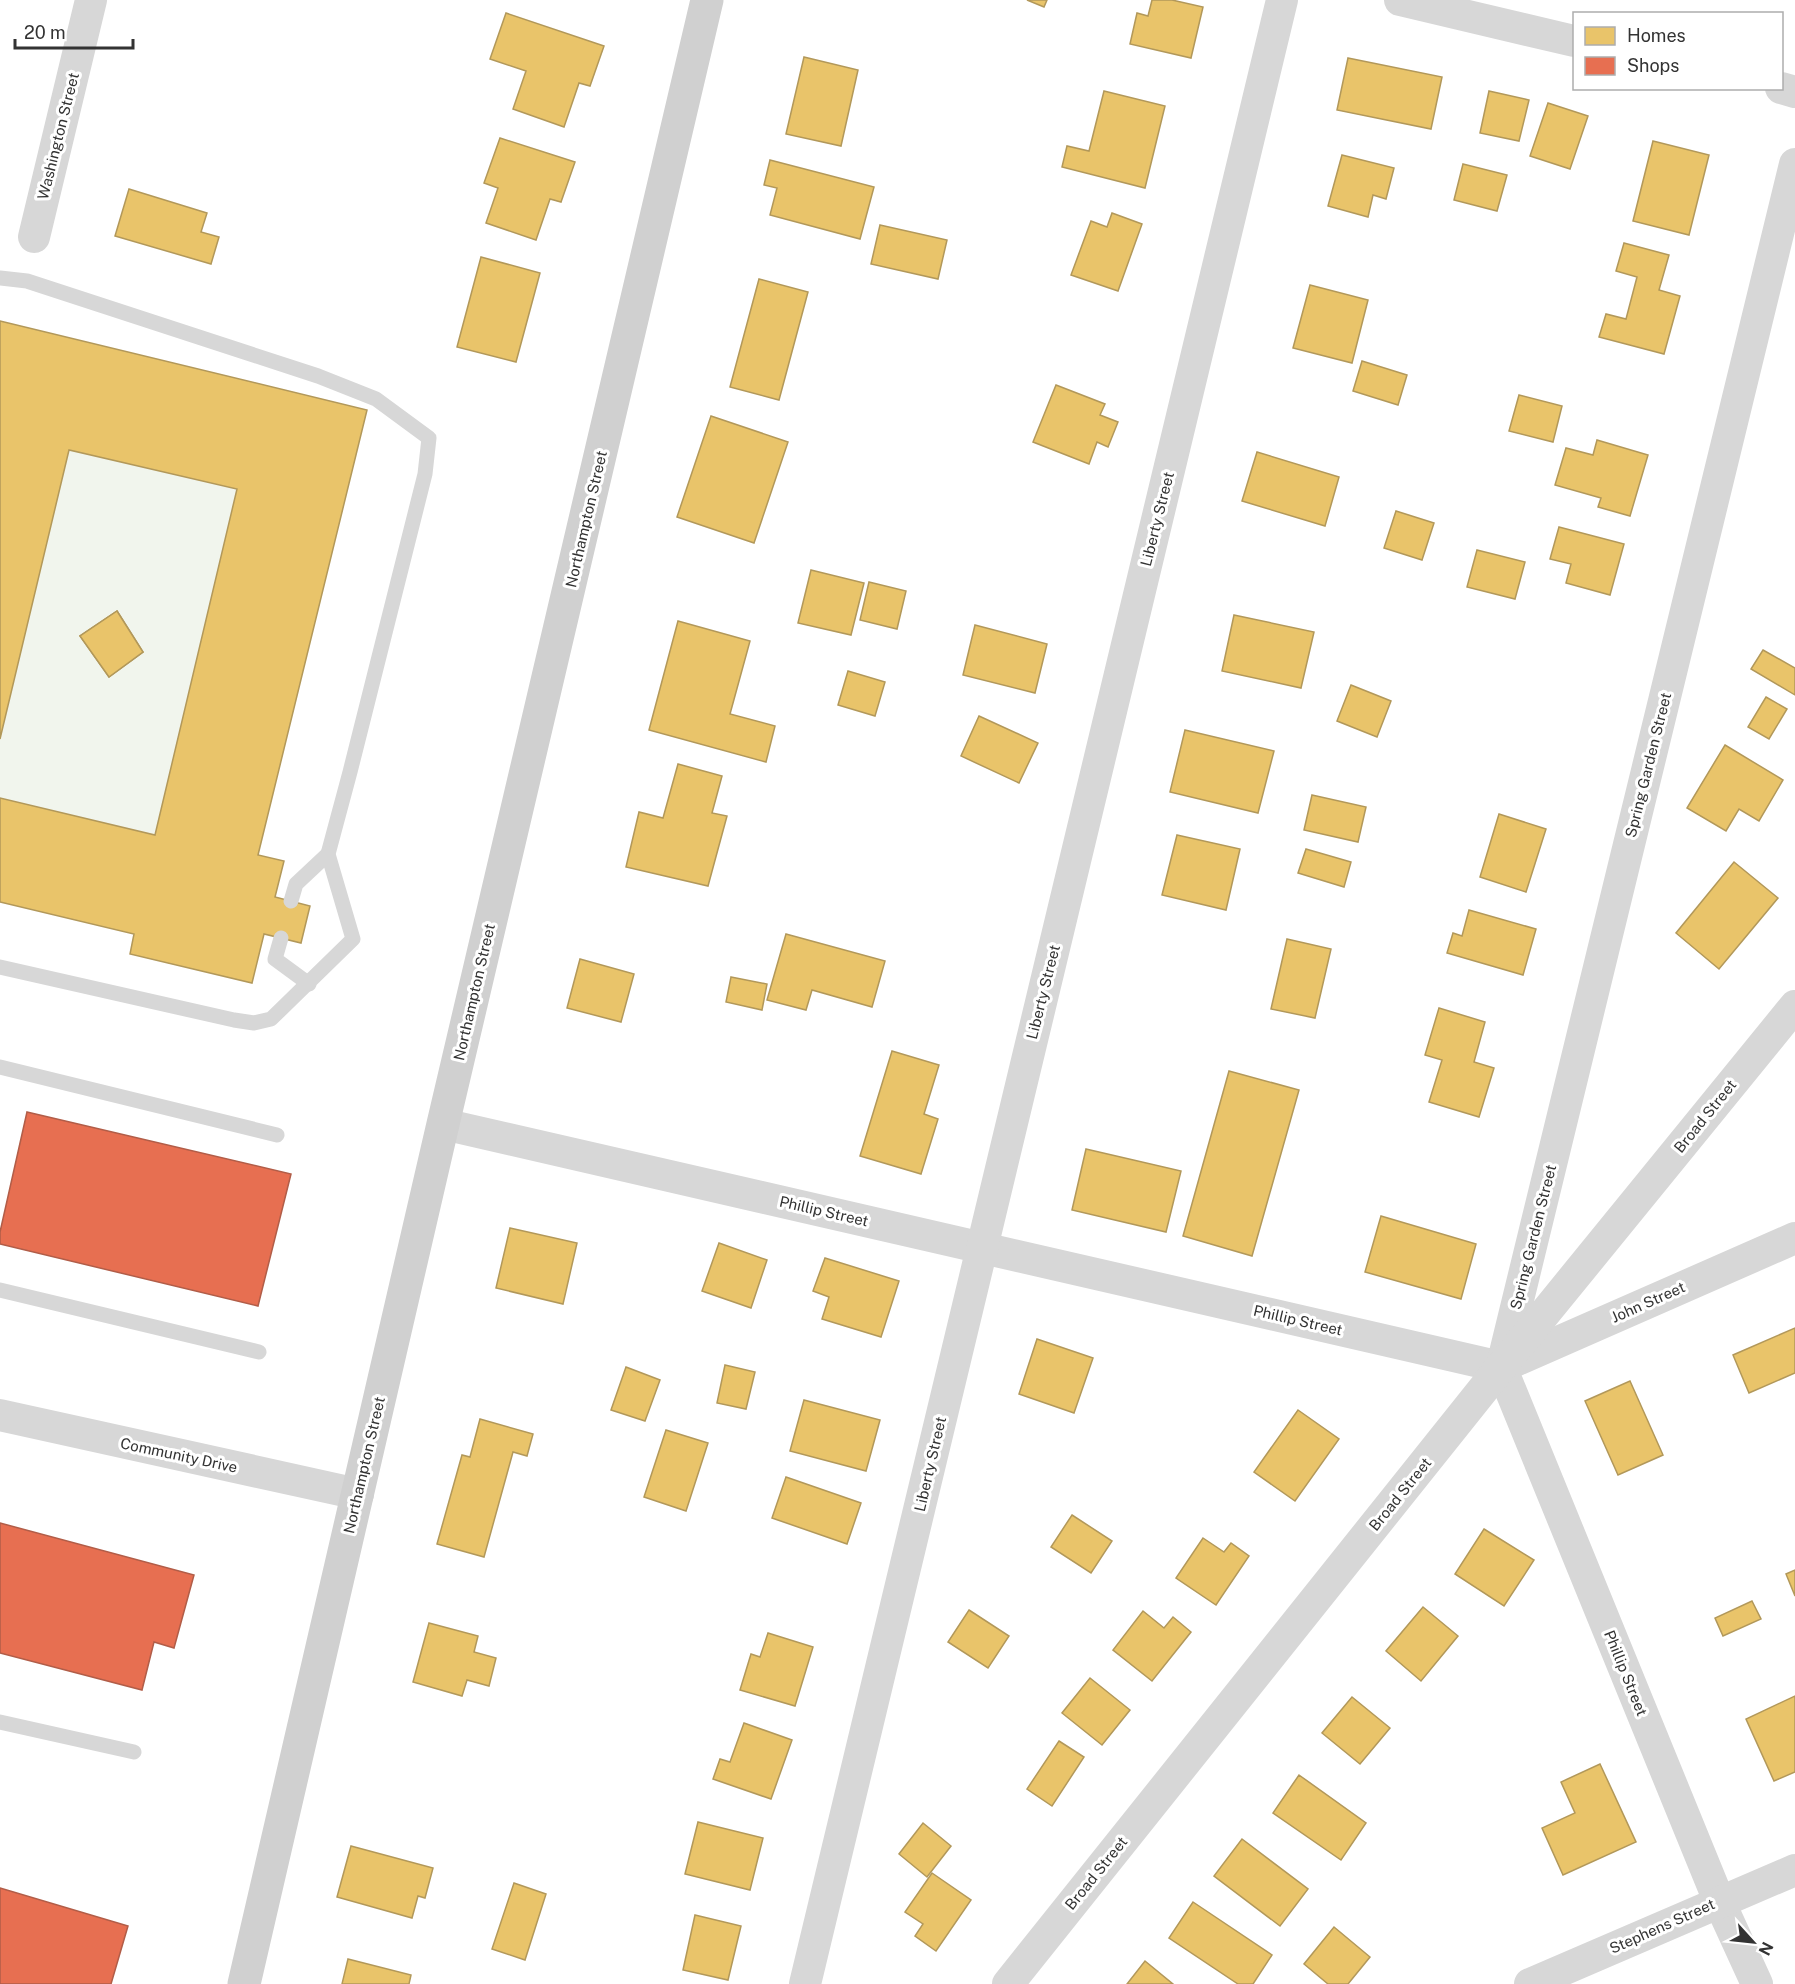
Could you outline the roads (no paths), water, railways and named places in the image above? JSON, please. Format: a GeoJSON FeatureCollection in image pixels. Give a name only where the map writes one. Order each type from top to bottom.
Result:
{"type":"FeatureCollection","features":[{"type":"Feature","properties":{"kind":"street","name":"Washington Street"},"geometry":{"type":"LineString","coordinates":[[34,237],[91,0]]}},
{"type":"Feature","properties":{"kind":"street","name":"Northampton Street"},"geometry":{"type":"LineString","coordinates":[[244,1984],[707,0]]}},
{"type":"Feature","properties":{"kind":"street","name":"Liberty Street"},"geometry":{"type":"LineString","coordinates":[[805,1984],[1282,0]]}},
{"type":"Feature","properties":{"kind":"street"},"geometry":{"type":"LineString","coordinates":[[1400,0],[1573,40]]}},
{"type":"Feature","properties":{"kind":"street","name":"Spring Garden Street"},"geometry":{"type":"LineString","coordinates":[[1501,1367],[1795,164]]}},
{"type":"Feature","properties":{"kind":"street","name":"Broad Street"},"geometry":{"type":"LineString","coordinates":[[1008,1984],[1501,1367],[1795,1006]]}},
{"type":"Feature","properties":{"kind":"street","name":"Phillip Street"},"geometry":{"type":"LineString","coordinates":[[443,1124],[1501,1367],[1719,1901],[1757,1984]]}},
{"type":"Feature","properties":{"kind":"street","name":"John Street"},"geometry":{"type":"LineString","coordinates":[[1501,1367],[1795,1238]]}},
{"type":"Feature","properties":{"kind":"street","name":"Community Drive"},"geometry":{"type":"LineString","coordinates":[[0,1416],[358,1494]]}},
{"type":"Feature","properties":{"kind":"street","name":"Stephens Street"},"geometry":{"type":"LineString","coordinates":[[1530,1984],[1795,1870]]}},
{"type":"Feature","properties":{"kind":"lane"},"geometry":{"type":"LineString","coordinates":[[0,278],[27,281],[318,376],[376,399],[429,438],[426,474],[328,854],[354,939],[271,1018],[254,1023],[122,996],[0,967]]}},
{"type":"Feature","properties":{"kind":"lane"},"geometry":{"type":"LineString","coordinates":[[291,901],[296,884],[328,854]]}},
{"type":"Feature","properties":{"kind":"lane"},"geometry":{"type":"LineString","coordinates":[[281,938],[275,959],[309,984]]}},
{"type":"Feature","properties":{"kind":"lane"},"geometry":{"type":"LineString","coordinates":[[0,1067],[277,1135]]}},
{"type":"Feature","properties":{"kind":"lane"},"geometry":{"type":"LineString","coordinates":[[0,1290],[259,1353]]}},
{"type":"Feature","properties":{"kind":"lane"},"geometry":{"type":"LineString","coordinates":[[0,1722],[134,1752]]}}]}
